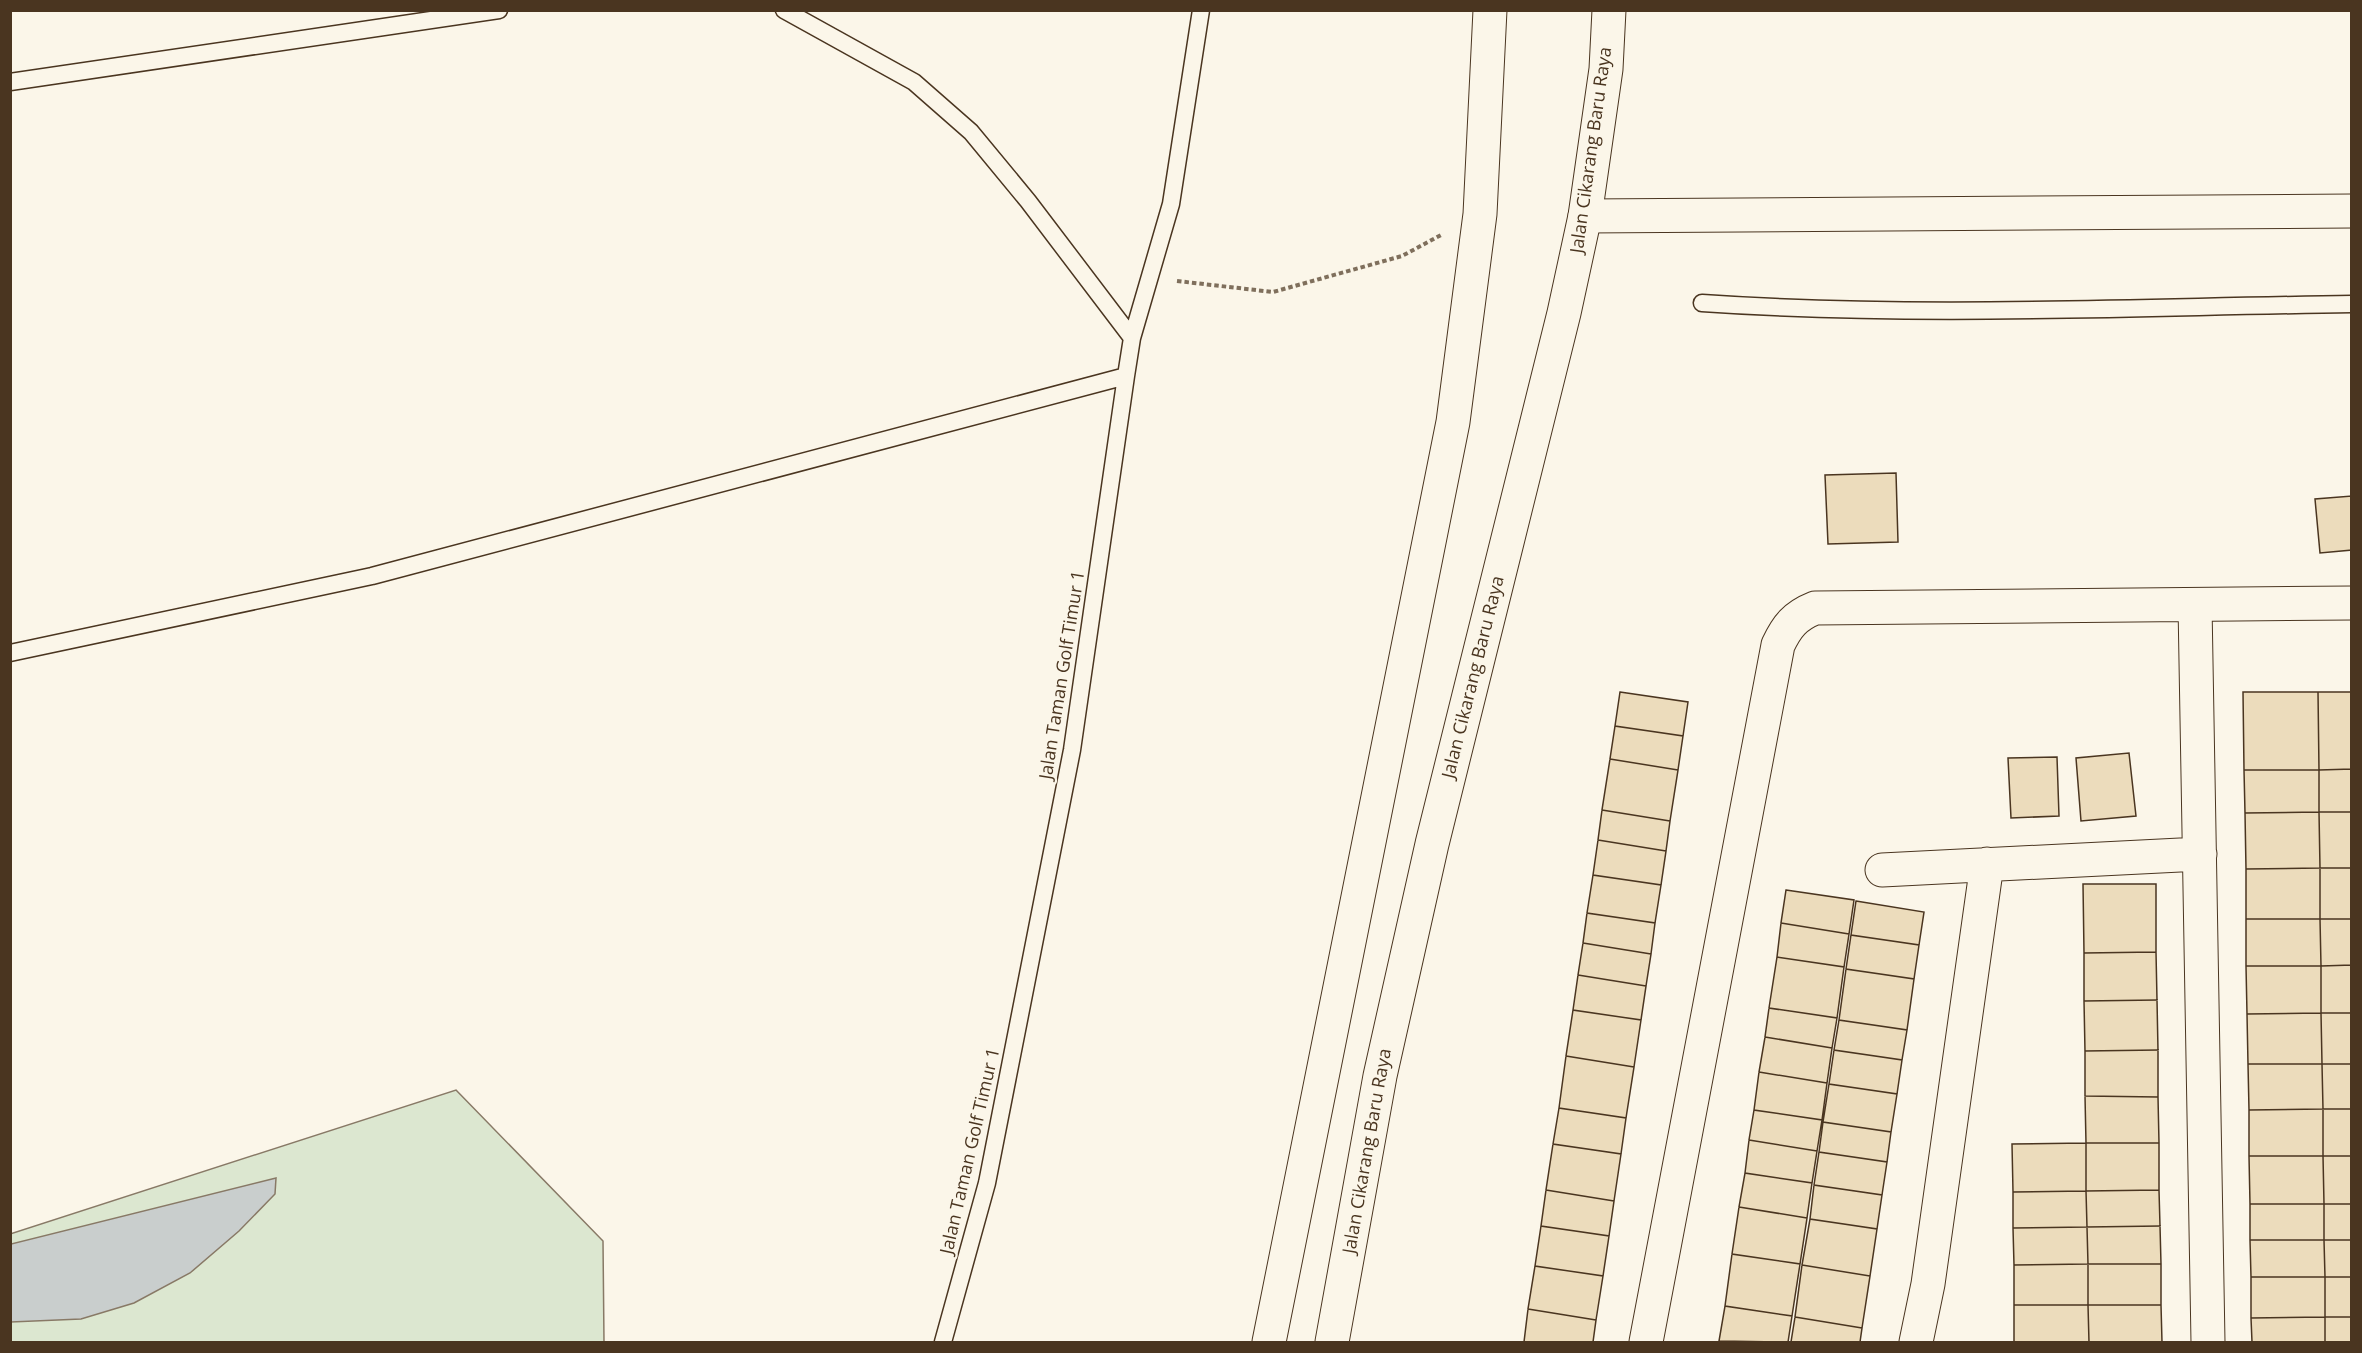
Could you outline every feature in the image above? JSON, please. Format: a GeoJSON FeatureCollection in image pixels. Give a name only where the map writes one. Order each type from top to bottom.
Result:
{"type":"FeatureCollection","features":[{"type":"Feature","properties":{"kind":"street"},"geometry":{"type":"LineString","coordinates":[[1269,1342],[1453,422],[1480,214],[1490,10]]}},
{"type":"Feature","properties":{"kind":"street","name":"Jalan Cikarang Baru Raya"},"geometry":{"type":"LineString","coordinates":[[1332,1342],[1390,1030],[1432,844],[1564,313],[1585,216],[1606,69],[1609,10]]}},
{"type":"Feature","properties":{"kind":"street"},"geometry":{"type":"LineString","coordinates":[[1585,216],[2352,211]]}},
{"type":"Feature","properties":{"kind":"street"},"geometry":{"type":"LineString","coordinates":[[1646,1342],[1778,645],[1787,626],[1798,615],[1815,608],[2352,603]]}},
{"type":"Feature","properties":{"kind":"street"},"geometry":{"type":"LineString","coordinates":[[2195,605],[2208,1342]]}},
{"type":"Feature","properties":{"kind":"street"},"geometry":{"type":"LineString","coordinates":[[1882,870],[2199,854]]}},
{"type":"Feature","properties":{"kind":"street"},"geometry":{"type":"LineString","coordinates":[[1916,1342],[1928,1284],[1987,864]]}},
{"type":"Feature","properties":{"kind":"lane"},"geometry":{"type":"LineString","coordinates":[[10,82],[499,10]]}},
{"type":"Feature","properties":{"kind":"lane"},"geometry":{"type":"LineString","coordinates":[[784,10],[914,82],[970,132],[1028,201],[1132,338]]}},
{"type":"Feature","properties":{"kind":"lane","name":"Jalan Taman Golf Timur 1"},"geometry":{"type":"LineString","coordinates":[[943,1342],[987,1182],[1072,750],[1132,338],[1171,204],[1202,10]]}},
{"type":"Feature","properties":{"kind":"lane"},"geometry":{"type":"LineString","coordinates":[[1702,303],[1779,308],[2061,310],[2352,304]]}},
{"type":"Feature","properties":{"kind":"lane"},"geometry":{"type":"LineString","coordinates":[[10,653],[372,576],[1126,376]]}},
{"type":"Feature","properties":{"kind":"path"},"geometry":{"type":"LineString","coordinates":[[1149,278],[1273,292],[1402,256]]}},
{"type":"Feature","properties":{"kind":"green space"},"geometry":{"type":"Polygon","coordinates":[[[456,1090],[603,1241],[604,1342],[11,1342],[10,1234],[456,1090]]]}},
{"type":"Feature","properties":{"kind":"shaded area"},"geometry":{"type":"Polygon","coordinates":[[[276,1178],[275,1194],[239,1231],[190,1273],[134,1303],[81,1319],[11,1322],[11,1244],[276,1178]]]}},
{"type":"Feature","properties":{"kind":"building"},"geometry":{"type":"Polygon","coordinates":[[[1896,473],[1898,542],[1828,544],[1825,475],[1896,473]]]}},
{"type":"Feature","properties":{"kind":"building"},"geometry":{"type":"Polygon","coordinates":[[[2352,496],[2352,550],[2320,553],[2315,499],[2352,496]]]}},
{"type":"Feature","properties":{"kind":"building"},"geometry":{"type":"Polygon","coordinates":[[[1620,692],[1688,702],[1683,736],[1615,726],[1620,692]]]}},
{"type":"Feature","properties":{"kind":"building"},"geometry":{"type":"Polygon","coordinates":[[[2243,692],[2318,692],[2319,770],[2244,770],[2243,692]]]}},
{"type":"Feature","properties":{"kind":"building"},"geometry":{"type":"Polygon","coordinates":[[[2318,692],[2352,692],[2352,769],[2319,770],[2318,692]]]}},
{"type":"Feature","properties":{"kind":"building"},"geometry":{"type":"Polygon","coordinates":[[[1615,726],[1683,736],[1678,770],[1610,759],[1615,726]]]}},
{"type":"Feature","properties":{"kind":"building"},"geometry":{"type":"Polygon","coordinates":[[[2129,753],[2136,816],[2081,821],[2076,758],[2129,753]]]}},
{"type":"Feature","properties":{"kind":"building"},"geometry":{"type":"Polygon","coordinates":[[[2057,757],[2059,816],[2011,818],[2008,758],[2057,757]]]}},
{"type":"Feature","properties":{"kind":"building"},"geometry":{"type":"Polygon","coordinates":[[[1610,759],[1678,770],[1670,821],[1602,810],[1610,759]]]}},
{"type":"Feature","properties":{"kind":"building"},"geometry":{"type":"Polygon","coordinates":[[[2352,769],[2352,812],[2319,812],[2319,770],[2352,769]]]}},
{"type":"Feature","properties":{"kind":"building"},"geometry":{"type":"Polygon","coordinates":[[[2244,770],[2319,770],[2319,812],[2245,813],[2244,770]]]}},
{"type":"Feature","properties":{"kind":"building"},"geometry":{"type":"Polygon","coordinates":[[[1602,810],[1670,821],[1666,851],[1598,840],[1602,810]]]}},
{"type":"Feature","properties":{"kind":"building"},"geometry":{"type":"Polygon","coordinates":[[[2319,812],[2320,868],[2246,869],[2245,813],[2319,812]]]}},
{"type":"Feature","properties":{"kind":"building"},"geometry":{"type":"Polygon","coordinates":[[[2319,812],[2352,812],[2352,868],[2320,868],[2319,812]]]}},
{"type":"Feature","properties":{"kind":"building"},"geometry":{"type":"Polygon","coordinates":[[[1598,840],[1666,851],[1661,885],[1593,875],[1598,840]]]}},
{"type":"Feature","properties":{"kind":"building"},"geometry":{"type":"Polygon","coordinates":[[[2320,868],[2320,919],[2246,919],[2246,869],[2320,868]]]}},
{"type":"Feature","properties":{"kind":"building"},"geometry":{"type":"Polygon","coordinates":[[[2320,868],[2352,868],[2352,919],[2320,919],[2320,868]]]}},
{"type":"Feature","properties":{"kind":"building"},"geometry":{"type":"Polygon","coordinates":[[[1593,875],[1661,885],[1655,923],[1587,913],[1593,875]]]}},
{"type":"Feature","properties":{"kind":"building"},"geometry":{"type":"Polygon","coordinates":[[[2083,884],[2156,884],[2156,952],[2084,953],[2083,884]]]}},
{"type":"Feature","properties":{"kind":"building"},"geometry":{"type":"Polygon","coordinates":[[[1786,890],[1854,900],[1849,934],[1781,923],[1786,890]]]}},
{"type":"Feature","properties":{"kind":"building"},"geometry":{"type":"Polygon","coordinates":[[[1856,901],[1924,912],[1919,945],[1851,935],[1856,901]]]}},
{"type":"Feature","properties":{"kind":"building"},"geometry":{"type":"Polygon","coordinates":[[[1587,913],[1655,923],[1651,954],[1583,943],[1587,913]]]}},
{"type":"Feature","properties":{"kind":"building"},"geometry":{"type":"Polygon","coordinates":[[[2246,919],[2320,919],[2321,966],[2246,966],[2246,919]]]}},
{"type":"Feature","properties":{"kind":"building"},"geometry":{"type":"Polygon","coordinates":[[[2320,919],[2352,919],[2352,965],[2321,966],[2320,919]]]}},
{"type":"Feature","properties":{"kind":"building"},"geometry":{"type":"Polygon","coordinates":[[[1781,923],[1849,934],[1844,967],[1777,957],[1781,923]]]}},
{"type":"Feature","properties":{"kind":"building"},"geometry":{"type":"Polygon","coordinates":[[[1851,935],[1919,945],[1914,979],[1846,969],[1851,935]]]}},
{"type":"Feature","properties":{"kind":"building"},"geometry":{"type":"Polygon","coordinates":[[[1583,943],[1651,954],[1646,986],[1578,975],[1583,943]]]}},
{"type":"Feature","properties":{"kind":"building"},"geometry":{"type":"Polygon","coordinates":[[[2156,952],[2157,1000],[2084,1001],[2084,953],[2156,952]]]}},
{"type":"Feature","properties":{"kind":"building"},"geometry":{"type":"Polygon","coordinates":[[[1777,957],[1844,967],[1837,1018],[1769,1008],[1777,957]]]}},
{"type":"Feature","properties":{"kind":"building"},"geometry":{"type":"Polygon","coordinates":[[[2352,965],[2352,1013],[2321,1013],[2321,966],[2352,965]]]}},
{"type":"Feature","properties":{"kind":"building"},"geometry":{"type":"Polygon","coordinates":[[[2246,966],[2321,966],[2321,1013],[2247,1014],[2246,966]]]}},
{"type":"Feature","properties":{"kind":"building"},"geometry":{"type":"Polygon","coordinates":[[[1846,969],[1914,979],[1907,1030],[1839,1020],[1846,969]]]}},
{"type":"Feature","properties":{"kind":"building"},"geometry":{"type":"Polygon","coordinates":[[[1578,975],[1646,986],[1641,1020],[1573,1010],[1578,975]]]}},
{"type":"Feature","properties":{"kind":"building"},"geometry":{"type":"Polygon","coordinates":[[[2157,1000],[2158,1050],[2085,1051],[2084,1001],[2157,1000]]]}},
{"type":"Feature","properties":{"kind":"building"},"geometry":{"type":"Polygon","coordinates":[[[1769,1008],[1837,1018],[1832,1048],[1765,1037],[1769,1008]]]}},
{"type":"Feature","properties":{"kind":"building"},"geometry":{"type":"Polygon","coordinates":[[[1573,1010],[1641,1020],[1634,1067],[1566,1056],[1573,1010]]]}},
{"type":"Feature","properties":{"kind":"building"},"geometry":{"type":"Polygon","coordinates":[[[2321,1013],[2322,1064],[2248,1064],[2247,1014],[2321,1013]]]}},
{"type":"Feature","properties":{"kind":"building"},"geometry":{"type":"Polygon","coordinates":[[[2321,1013],[2352,1013],[2352,1064],[2322,1064],[2321,1013]]]}},
{"type":"Feature","properties":{"kind":"building"},"geometry":{"type":"Polygon","coordinates":[[[1839,1020],[1907,1030],[1902,1060],[1834,1050],[1839,1020]]]}},
{"type":"Feature","properties":{"kind":"building"},"geometry":{"type":"Polygon","coordinates":[[[1765,1037],[1832,1048],[1827,1083],[1759,1072],[1765,1037]]]}},
{"type":"Feature","properties":{"kind":"building"},"geometry":{"type":"Polygon","coordinates":[[[1834,1050],[1902,1060],[1897,1094],[1829,1084],[1834,1050]]]}},
{"type":"Feature","properties":{"kind":"building"},"geometry":{"type":"Polygon","coordinates":[[[2158,1050],[2158,1097],[2085,1096],[2085,1051],[2158,1050]]]}},
{"type":"Feature","properties":{"kind":"building"},"geometry":{"type":"Polygon","coordinates":[[[1566,1056],[1634,1067],[1626,1118],[1559,1108],[1566,1056]]]}},
{"type":"Feature","properties":{"kind":"building"},"geometry":{"type":"Polygon","coordinates":[[[2248,1064],[2322,1064],[2323,1109],[2249,1110],[2248,1064]]]}},
{"type":"Feature","properties":{"kind":"building"},"geometry":{"type":"Polygon","coordinates":[[[2322,1064],[2352,1064],[2352,1109],[2323,1109],[2322,1064]]]}},
{"type":"Feature","properties":{"kind":"building"},"geometry":{"type":"Polygon","coordinates":[[[1759,1072],[1827,1083],[1822,1120],[1754,1110],[1759,1072]]]}},
{"type":"Feature","properties":{"kind":"building"},"geometry":{"type":"Polygon","coordinates":[[[1829,1084],[1897,1094],[1891,1132],[1823,1122],[1829,1084]]]}},
{"type":"Feature","properties":{"kind":"building"},"geometry":{"type":"Polygon","coordinates":[[[2085,1096],[2158,1097],[2159,1143],[2086,1143],[2085,1096]]]}},
{"type":"Feature","properties":{"kind":"building"},"geometry":{"type":"Polygon","coordinates":[[[1559,1108],[1626,1118],[1621,1154],[1553,1144],[1559,1108]]]}},
{"type":"Feature","properties":{"kind":"building"},"geometry":{"type":"Polygon","coordinates":[[[2323,1109],[2323,1156],[2249,1156],[2249,1110],[2323,1109]]]}},
{"type":"Feature","properties":{"kind":"building"},"geometry":{"type":"Polygon","coordinates":[[[2323,1109],[2352,1109],[2352,1156],[2323,1156],[2323,1109]]]}},
{"type":"Feature","properties":{"kind":"building"},"geometry":{"type":"Polygon","coordinates":[[[1754,1110],[1822,1120],[1817,1151],[1749,1140],[1754,1110]]]}},
{"type":"Feature","properties":{"kind":"building"},"geometry":{"type":"Polygon","coordinates":[[[1823,1122],[1891,1132],[1887,1162],[1819,1152],[1823,1122]]]}},
{"type":"Feature","properties":{"kind":"building"},"geometry":{"type":"Polygon","coordinates":[[[1749,1140],[1817,1151],[1812,1183],[1745,1173],[1749,1140]]]}},
{"type":"Feature","properties":{"kind":"building"},"geometry":{"type":"Polygon","coordinates":[[[2086,1143],[2086,1191],[2013,1192],[2012,1144],[2086,1143]]]}},
{"type":"Feature","properties":{"kind":"building"},"geometry":{"type":"Polygon","coordinates":[[[2086,1143],[2159,1143],[2159,1190],[2086,1191],[2086,1143]]]}},
{"type":"Feature","properties":{"kind":"building"},"geometry":{"type":"Polygon","coordinates":[[[1553,1144],[1621,1154],[1614,1201],[1546,1190],[1553,1144]]]}},
{"type":"Feature","properties":{"kind":"building"},"geometry":{"type":"Polygon","coordinates":[[[1819,1152],[1887,1162],[1882,1195],[1814,1185],[1819,1152]]]}},
{"type":"Feature","properties":{"kind":"building"},"geometry":{"type":"Polygon","coordinates":[[[2249,1156],[2323,1156],[2324,1204],[2250,1204],[2249,1156]]]}},
{"type":"Feature","properties":{"kind":"building"},"geometry":{"type":"Polygon","coordinates":[[[2323,1156],[2352,1156],[2352,1204],[2324,1204],[2323,1156]]]}},
{"type":"Feature","properties":{"kind":"building"},"geometry":{"type":"Polygon","coordinates":[[[1745,1173],[1812,1183],[1807,1218],[1739,1207],[1745,1173]]]}},
{"type":"Feature","properties":{"kind":"building"},"geometry":{"type":"Polygon","coordinates":[[[1814,1185],[1882,1195],[1877,1229],[1810,1219],[1814,1185]]]}},
{"type":"Feature","properties":{"kind":"building"},"geometry":{"type":"Polygon","coordinates":[[[1546,1190],[1614,1201],[1609,1236],[1541,1226],[1546,1190]]]}},
{"type":"Feature","properties":{"kind":"building"},"geometry":{"type":"Polygon","coordinates":[[[2159,1190],[2160,1226],[2087,1227],[2086,1191],[2159,1190]]]}},
{"type":"Feature","properties":{"kind":"building"},"geometry":{"type":"Polygon","coordinates":[[[2086,1191],[2087,1227],[2013,1228],[2013,1192],[2086,1191]]]}},
{"type":"Feature","properties":{"kind":"building"},"geometry":{"type":"Polygon","coordinates":[[[2250,1204],[2324,1204],[2324,1240],[2250,1240],[2250,1204]]]}},
{"type":"Feature","properties":{"kind":"building"},"geometry":{"type":"Polygon","coordinates":[[[2324,1204],[2352,1204],[2352,1240],[2324,1240],[2324,1204]]]}},
{"type":"Feature","properties":{"kind":"building"},"geometry":{"type":"Polygon","coordinates":[[[1739,1207],[1807,1218],[1800,1264],[1732,1254],[1739,1207]]]}},
{"type":"Feature","properties":{"kind":"building"},"geometry":{"type":"Polygon","coordinates":[[[1810,1219],[1877,1229],[1870,1276],[1802,1265],[1810,1219]]]}},
{"type":"Feature","properties":{"kind":"building"},"geometry":{"type":"Polygon","coordinates":[[[1541,1226],[1609,1236],[1603,1276],[1535,1266],[1541,1226]]]}},
{"type":"Feature","properties":{"kind":"building"},"geometry":{"type":"Polygon","coordinates":[[[2160,1226],[2161,1264],[2088,1264],[2087,1227],[2160,1226]]]}},
{"type":"Feature","properties":{"kind":"building"},"geometry":{"type":"Polygon","coordinates":[[[2087,1227],[2088,1264],[2014,1265],[2013,1228],[2087,1227]]]}},
{"type":"Feature","properties":{"kind":"building"},"geometry":{"type":"Polygon","coordinates":[[[2250,1240],[2324,1240],[2325,1277],[2251,1277],[2250,1240]]]}},
{"type":"Feature","properties":{"kind":"building"},"geometry":{"type":"Polygon","coordinates":[[[2324,1240],[2352,1240],[2352,1277],[2325,1277],[2324,1240]]]}},
{"type":"Feature","properties":{"kind":"building"},"geometry":{"type":"Polygon","coordinates":[[[1732,1254],[1800,1264],[1792,1316],[1725,1306],[1732,1254]]]}},
{"type":"Feature","properties":{"kind":"building"},"geometry":{"type":"Polygon","coordinates":[[[2088,1264],[2088,1305],[2014,1305],[2014,1265],[2088,1264]]]}},
{"type":"Feature","properties":{"kind":"building"},"geometry":{"type":"Polygon","coordinates":[[[2088,1264],[2161,1264],[2161,1305],[2088,1305],[2088,1264]]]}},
{"type":"Feature","properties":{"kind":"building"},"geometry":{"type":"Polygon","coordinates":[[[1802,1265],[1870,1276],[1862,1328],[1795,1317],[1802,1265]]]}},
{"type":"Feature","properties":{"kind":"building"},"geometry":{"type":"Polygon","coordinates":[[[1535,1266],[1603,1276],[1596,1320],[1528,1309],[1535,1266]]]}},
{"type":"Feature","properties":{"kind":"building"},"geometry":{"type":"Polygon","coordinates":[[[2251,1277],[2325,1277],[2325,1317],[2251,1318],[2251,1277]]]}},
{"type":"Feature","properties":{"kind":"building"},"geometry":{"type":"Polygon","coordinates":[[[2325,1277],[2352,1277],[2352,1317],[2325,1317],[2325,1277]]]}},
{"type":"Feature","properties":{"kind":"building"},"geometry":{"type":"Polygon","coordinates":[[[2014,1305],[2088,1305],[2089,1342],[2014,1342],[2014,1305]]]}},
{"type":"Feature","properties":{"kind":"building"},"geometry":{"type":"Polygon","coordinates":[[[2088,1305],[2161,1305],[2162,1342],[2089,1342],[2088,1305]]]}},
{"type":"Feature","properties":{"kind":"building"},"geometry":{"type":"Polygon","coordinates":[[[1725,1306],[1792,1316],[1788,1342],[1719,1341],[1725,1306]]]}},
{"type":"Feature","properties":{"kind":"building"},"geometry":{"type":"Polygon","coordinates":[[[1528,1309],[1596,1320],[1593,1342],[1524,1342],[1528,1309]]]}},
{"type":"Feature","properties":{"kind":"building"},"geometry":{"type":"Polygon","coordinates":[[[1795,1317],[1862,1328],[1860,1342],[1791,1342],[1795,1317]]]}},
{"type":"Feature","properties":{"kind":"building"},"geometry":{"type":"Polygon","coordinates":[[[2325,1317],[2325,1342],[2252,1342],[2251,1318],[2325,1317]]]}},
{"type":"Feature","properties":{"kind":"building"},"geometry":{"type":"Polygon","coordinates":[[[2325,1317],[2352,1317],[2352,1342],[2325,1342],[2325,1317]]]}}]}
